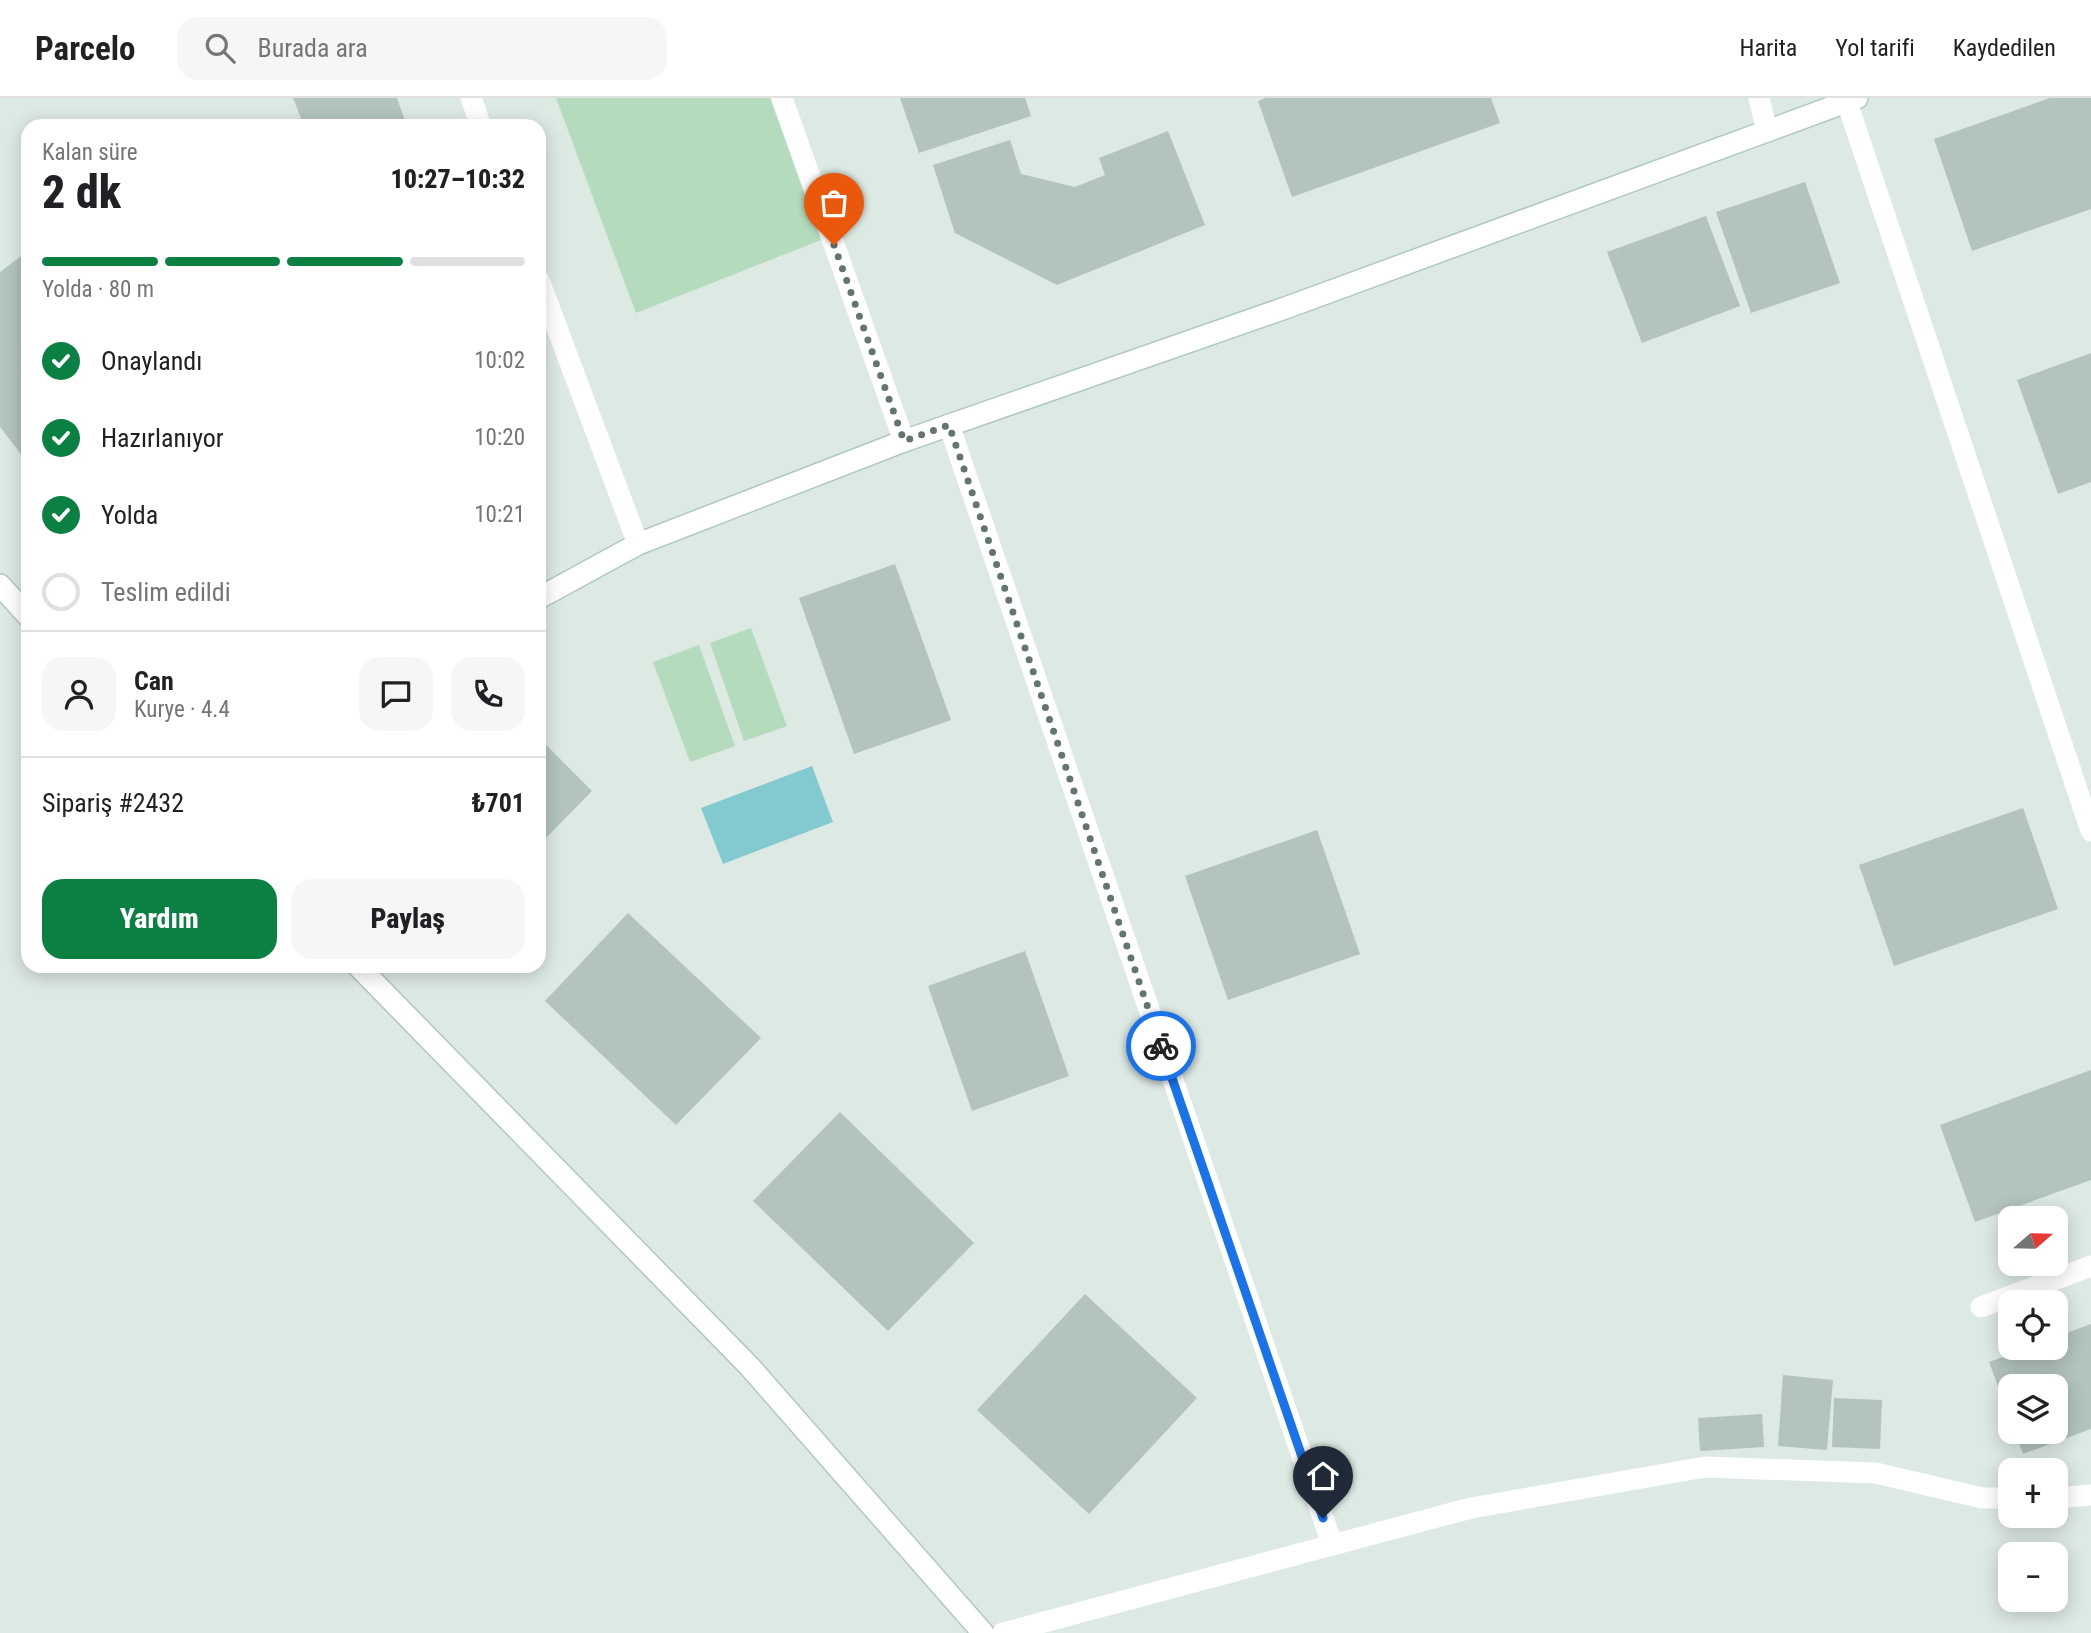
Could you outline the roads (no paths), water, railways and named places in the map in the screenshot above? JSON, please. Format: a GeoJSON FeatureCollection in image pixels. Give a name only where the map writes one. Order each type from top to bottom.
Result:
{"type":"FeatureCollection","features":[{"type":"Feature","properties":{"kind":"street"},"geometry":{"type":"LineString","coordinates":[[471,98],[478,119]]}},
{"type":"Feature","properties":{"kind":"street"},"geometry":{"type":"LineString","coordinates":[[782,98],[904,441]]}},
{"type":"Feature","properties":{"kind":"street"},"geometry":{"type":"LineString","coordinates":[[1759,98],[1767,131]]}},
{"type":"Feature","properties":{"kind":"street"},"geometry":{"type":"LineString","coordinates":[[546,593],[638,544],[904,441],[1288,307],[1852,100],[2091,831]]}},
{"type":"Feature","properties":{"kind":"street"},"geometry":{"type":"LineString","coordinates":[[546,299],[638,544]]}},
{"type":"Feature","properties":{"kind":"street"},"geometry":{"type":"LineString","coordinates":[[949,425],[1332,1544]]}},
{"type":"Feature","properties":{"kind":"street"},"geometry":{"type":"LineString","coordinates":[[0,585],[21,608]]}},
{"type":"Feature","properties":{"kind":"street"},"geometry":{"type":"LineString","coordinates":[[365,973],[750,1367],[983,1633]]}},
{"type":"Feature","properties":{"kind":"street"},"geometry":{"type":"LineString","coordinates":[[1981,1307],[2091,1266]]}},
{"type":"Feature","properties":{"kind":"street"},"geometry":{"type":"LineString","coordinates":[[1003,1633],[1471,1508],[1705,1467],[1876,1474],[1982,1498],[1998,1498]]}},
{"type":"Feature","properties":{"kind":"street"},"geometry":{"type":"LineString","coordinates":[[2068,1497],[2091,1495]]}},
{"type":"Feature","properties":{"kind":"water"},"geometry":{"type":"Polygon","coordinates":[[[812,766],[833,822],[723,864],[701,808],[812,766]]]}}]}
